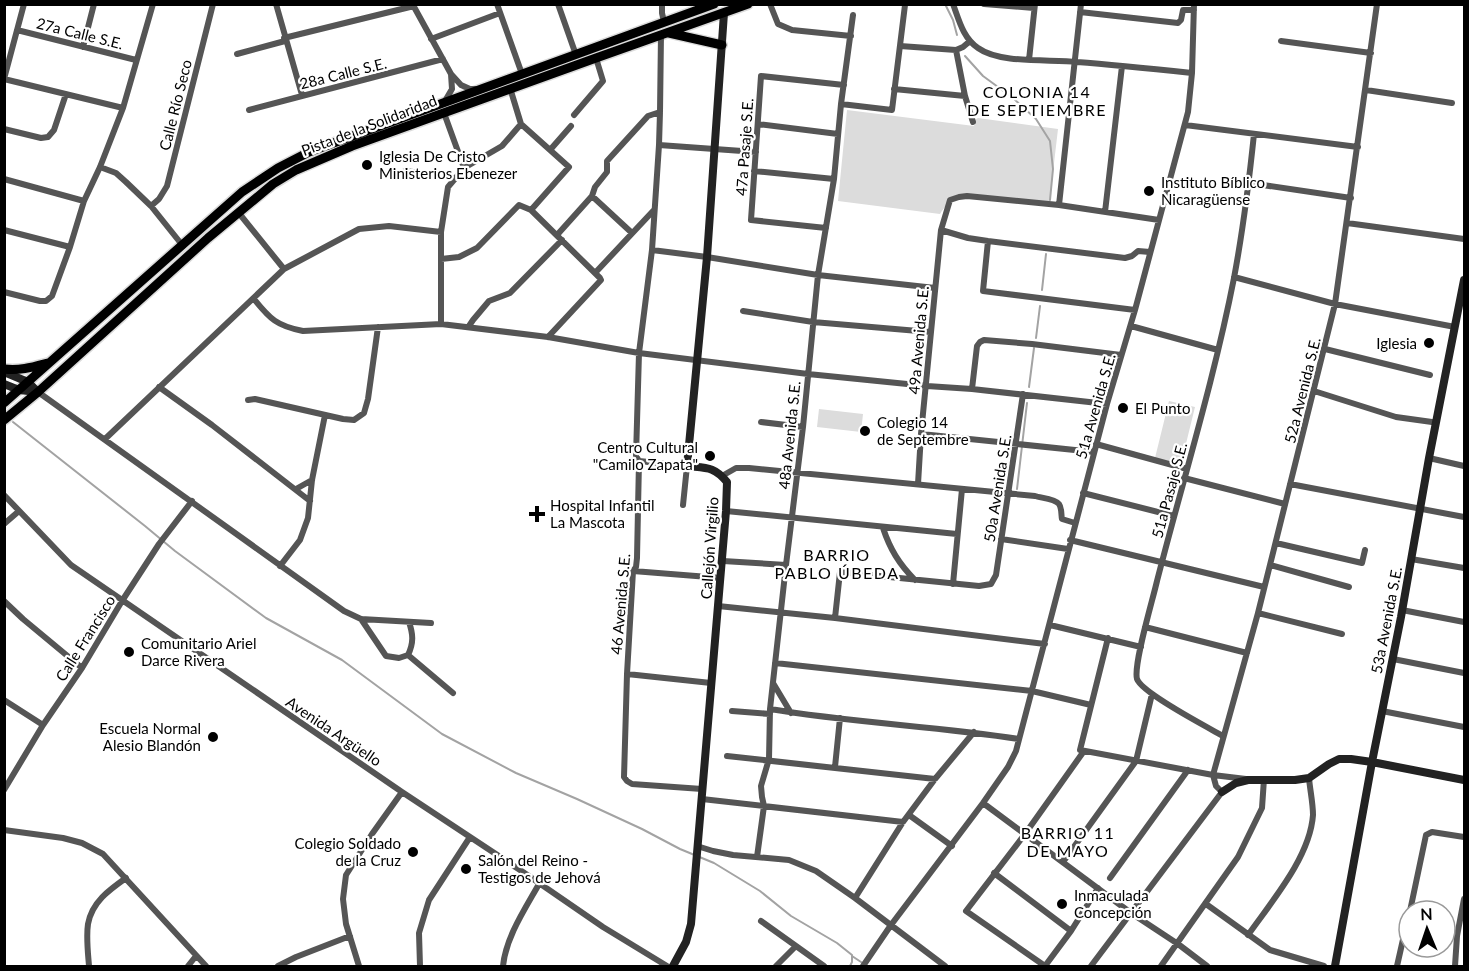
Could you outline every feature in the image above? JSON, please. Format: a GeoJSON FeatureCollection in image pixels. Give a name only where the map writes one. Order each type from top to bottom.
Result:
{"type":"FeatureCollection","features":[{"type":"Feature","properties":{"kind":"main road","name":"Pista de la Solidaridad"},"geometry":{"type":"LineString","coordinates":[[4,403],[243,192],[278,168],[309,152],[596,58],[664,30],[714,4]]}},
{"type":"Feature","properties":{"kind":"main road","name":"Pista de la Solidaridad"},"geometry":{"type":"LineString","coordinates":[[4,420],[238,212],[273,184],[296,170],[443,108],[479,90],[522,74],[576,55],[724,13],[748,4]]}},
{"type":"Feature","properties":{"kind":"main road"},"geometry":{"type":"LineString","coordinates":[[664,30],[722,45]]}},
{"type":"Feature","properties":{"kind":"main road"},"geometry":{"type":"LineString","coordinates":[[4,370],[25,369],[50,363]]}},
{"type":"Feature","properties":{"kind":"street"},"geometry":{"type":"LineString","coordinates":[[24,4],[4,79],[123,108]]}},
{"type":"Feature","properties":{"kind":"street"},"geometry":{"type":"LineString","coordinates":[[83,47],[94,4]]}},
{"type":"Feature","properties":{"kind":"street"},"geometry":{"type":"LineString","coordinates":[[4,292],[40,301],[46,301],[52,296],[84,201],[123,108],[153,4]]}},
{"type":"Feature","properties":{"kind":"street","name":"Calle Río Seco"},"geometry":{"type":"LineString","coordinates":[[151,206],[159,199],[167,186],[213,4]]}},
{"type":"Feature","properties":{"kind":"street"},"geometry":{"type":"LineString","coordinates":[[276,4],[302,95]]}},
{"type":"Feature","properties":{"kind":"street"},"geometry":{"type":"LineString","coordinates":[[497,4],[522,74]]}},
{"type":"Feature","properties":{"kind":"street"},"geometry":{"type":"LineString","coordinates":[[558,4],[576,55]]}},
{"type":"Feature","properties":{"kind":"street"},"geometry":{"type":"LineString","coordinates":[[662,4],[664,30]]}},
{"type":"Feature","properties":{"kind":"street"},"geometry":{"type":"LineString","coordinates":[[770,4],[778,24],[792,30],[851,36]]}},
{"type":"Feature","properties":{"kind":"street"},"geometry":{"type":"LineString","coordinates":[[954,4],[969,41],[985,52],[1002,57],[1075,61],[1192,73]]}},
{"type":"Feature","properties":{"kind":"street"},"geometry":{"type":"LineString","coordinates":[[984,4],[1035,7],[1029,60]]}},
{"type":"Feature","properties":{"kind":"street","name":"52a Avenida S.E."},"geometry":{"type":"LineString","coordinates":[[1213,775],[1270,566],[1335,304],[1377,4]]}},
{"type":"Feature","properties":{"kind":"street"},"geometry":{"type":"LineString","coordinates":[[237,54],[413,5],[451,74],[465,87],[479,90]]}},
{"type":"Feature","properties":{"kind":"street"},"geometry":{"type":"LineString","coordinates":[[841,104],[892,110],[905,5]]}},
{"type":"Feature","properties":{"kind":"street"},"geometry":{"type":"LineString","coordinates":[[1160,220],[1059,205],[1080,8],[1178,23],[1183,10],[1194,7]]}},
{"type":"Feature","properties":{"kind":"street","name":"51a Avenida S.E."},"geometry":{"type":"LineString","coordinates":[[865,964],[891,925],[983,803],[1008,767],[1016,751],[1070,540],[1185,125],[1191,95],[1194,7]]}},
{"type":"Feature","properties":{"kind":"street"},"geometry":{"type":"LineString","coordinates":[[431,39],[501,13]]}},
{"type":"Feature","properties":{"kind":"street"},"geometry":{"type":"LineString","coordinates":[[683,505],[706,257],[724,13]]}},
{"type":"Feature","properties":{"kind":"street","name":"48a Avenida S.E."},"geometry":{"type":"LineString","coordinates":[[757,857],[765,806],[761,786],[769,759],[770,712],[780,612],[803,427],[818,275],[834,179],[853,15]]}},
{"type":"Feature","properties":{"kind":"street","name":"27a Calle S.E."},"geometry":{"type":"LineString","coordinates":[[17,30],[136,60]]}},
{"type":"Feature","properties":{"kind":"street","name":"46 Avenida S.E."},"geometry":{"type":"LineString","coordinates":[[664,30],[652,250],[639,353],[636,456],[639,461],[637,558],[633,571],[624,777],[632,784],[702,789]]}},
{"type":"Feature","properties":{"kind":"street"},"geometry":{"type":"LineString","coordinates":[[900,46],[956,50],[969,41]]}},
{"type":"Feature","properties":{"kind":"street"},"geometry":{"type":"LineString","coordinates":[[1281,41],[1371,53]]}},
{"type":"Feature","properties":{"kind":"street"},"geometry":{"type":"LineString","coordinates":[[956,50],[965,96],[973,122]]}},
{"type":"Feature","properties":{"kind":"street"},"geometry":{"type":"LineString","coordinates":[[574,115],[603,81],[596,58]]}},
{"type":"Feature","properties":{"kind":"street","name":"28a Calle S.E."},"geometry":{"type":"LineString","coordinates":[[249,110],[443,59]]}},
{"type":"Feature","properties":{"kind":"street"},"geometry":{"type":"LineString","coordinates":[[1105,212],[1122,66]]}},
{"type":"Feature","properties":{"kind":"street"},"geometry":{"type":"LineString","coordinates":[[451,74],[452,89],[443,108],[464,168]]}},
{"type":"Feature","properties":{"kind":"street","name":"47a Pasaje S.E."},"geometry":{"type":"LineString","coordinates":[[826,228],[751,220],[761,75],[844,86]]}},
{"type":"Feature","properties":{"kind":"street"},"geometry":{"type":"LineString","coordinates":[[510,88],[521,124],[569,167],[531,210]]}},
{"type":"Feature","properties":{"kind":"street"},"geometry":{"type":"LineString","coordinates":[[894,89],[965,96]]}},
{"type":"Feature","properties":{"kind":"street"},"geometry":{"type":"LineString","coordinates":[[1366,90],[1452,103]]}},
{"type":"Feature","properties":{"kind":"street"},"geometry":{"type":"LineString","coordinates":[[4,129],[41,138],[48,137],[54,130],[66,94]]}},
{"type":"Feature","properties":{"kind":"street"},"geometry":{"type":"LineString","coordinates":[[469,326],[489,300],[510,293],[592,196],[595,187],[607,172],[608,161],[648,116],[660,112]]}},
{"type":"Feature","properties":{"kind":"street"},"geometry":{"type":"LineString","coordinates":[[441,324],[441,232],[448,187],[464,168],[502,146],[521,124]]}},
{"type":"Feature","properties":{"kind":"street"},"geometry":{"type":"LineString","coordinates":[[758,124],[838,134]]}},
{"type":"Feature","properties":{"kind":"street"},"geometry":{"type":"LineString","coordinates":[[1185,125],[1358,147]]}},
{"type":"Feature","properties":{"kind":"street"},"geometry":{"type":"LineString","coordinates":[[550,150],[571,126]]}},
{"type":"Feature","properties":{"kind":"street","name":"51a Pasaje S.E."},"geometry":{"type":"LineString","coordinates":[[1223,736],[1152,694],[1138,682],[1136,673],[1145,627],[1205,403],[1234,277],[1249,183],[1254,134]]}},
{"type":"Feature","properties":{"kind":"street"},"geometry":{"type":"LineString","coordinates":[[658,145],[756,153]]}},
{"type":"Feature","properties":{"kind":"street"},"geometry":{"type":"LineString","coordinates":[[100,167],[116,173],[151,206],[183,246]]}},
{"type":"Feature","properties":{"kind":"street"},"geometry":{"type":"LineString","coordinates":[[405,171],[455,179]]}},
{"type":"Feature","properties":{"kind":"street"},"geometry":{"type":"LineString","coordinates":[[754,171],[834,179]]}},
{"type":"Feature","properties":{"kind":"street"},"geometry":{"type":"LineString","coordinates":[[4,179],[84,201]]}},
{"type":"Feature","properties":{"kind":"street"},"geometry":{"type":"LineString","coordinates":[[1249,183],[1351,198]]}},
{"type":"Feature","properties":{"kind":"street"},"geometry":{"type":"LineString","coordinates":[[592,196],[632,233]]}},
{"type":"Feature","properties":{"kind":"street","name":"49a Avenida S.E."},"geometry":{"type":"LineString","coordinates":[[918,484],[941,230],[950,200],[967,196],[1059,205]]}},
{"type":"Feature","properties":{"kind":"street"},"geometry":{"type":"LineString","coordinates":[[441,259],[459,257],[477,248],[519,205],[531,210],[600,278],[599,283],[548,337]]}},
{"type":"Feature","properties":{"kind":"street"},"geometry":{"type":"LineString","coordinates":[[596,273],[654,210]]}},
{"type":"Feature","properties":{"kind":"street"},"geometry":{"type":"LineString","coordinates":[[238,212],[284,269]]}},
{"type":"Feature","properties":{"kind":"street"},"geometry":{"type":"LineString","coordinates":[[1347,223],[1464,239]]}},
{"type":"Feature","properties":{"kind":"street"},"geometry":{"type":"LineString","coordinates":[[105,439],[284,269],[359,230],[388,226],[441,232]]}},
{"type":"Feature","properties":{"kind":"street"},"geometry":{"type":"LineString","coordinates":[[4,230],[70,248]]}},
{"type":"Feature","properties":{"kind":"street"},"geometry":{"type":"LineString","coordinates":[[941,230],[988,241],[1125,258],[1138,251],[1150,252]]}},
{"type":"Feature","properties":{"kind":"street"},"geometry":{"type":"LineString","coordinates":[[988,241],[983,291],[1135,310]]}},
{"type":"Feature","properties":{"kind":"street"},"geometry":{"type":"LineString","coordinates":[[652,250],[818,275],[935,288]]}},
{"type":"Feature","properties":{"kind":"street"},"geometry":{"type":"LineString","coordinates":[[1234,277],[1335,304],[1455,327]]}},
{"type":"Feature","properties":{"kind":"street","name":"53a Avenida S.E."},"geometry":{"type":"LineString","coordinates":[[1335,966],[1464,280]]}},
{"type":"Feature","properties":{"kind":"street"},"geometry":{"type":"LineString","coordinates":[[254,299],[266,314],[285,328],[303,331],[441,324],[469,326],[639,353],[808,374],[1107,404]]}},
{"type":"Feature","properties":{"kind":"street"},"geometry":{"type":"LineString","coordinates":[[743,311],[813,322],[930,332]]}},
{"type":"Feature","properties":{"kind":"street"},"geometry":{"type":"LineString","coordinates":[[1131,326],[1218,350]]}},
{"type":"Feature","properties":{"kind":"street"},"geometry":{"type":"LineString","coordinates":[[248,400],[255,399],[354,420],[364,413],[368,399],[378,327]]}},
{"type":"Feature","properties":{"kind":"street"},"geometry":{"type":"LineString","coordinates":[[972,389],[977,345],[984,340],[1122,356]]}},
{"type":"Feature","properties":{"kind":"street"},"geometry":{"type":"LineString","coordinates":[[1325,349],[1430,375]]}},
{"type":"Feature","properties":{"kind":"street"},"geometry":{"type":"LineString","coordinates":[[4,370],[28,382],[38,392],[344,611],[361,619],[431,623]]}},
{"type":"Feature","properties":{"kind":"street"},"geometry":{"type":"LineString","coordinates":[[4,384],[19,390],[38,392]]}},
{"type":"Feature","properties":{"kind":"street"},"geometry":{"type":"LineString","coordinates":[[159,387],[310,501]]}},
{"type":"Feature","properties":{"kind":"street"},"geometry":{"type":"LineString","coordinates":[[1314,391],[1396,417],[1432,422]]}},
{"type":"Feature","properties":{"kind":"street","name":"50a Avenida S.E."},"geometry":{"type":"LineString","coordinates":[[953,584],[979,586],[991,584],[996,575],[1008,494],[1020,444],[1023,394]]}},
{"type":"Feature","properties":{"kind":"street"},"geometry":{"type":"LineString","coordinates":[[280,566],[300,540],[308,518],[312,480],[325,415]]}},
{"type":"Feature","properties":{"kind":"street"},"geometry":{"type":"LineString","coordinates":[[761,422],[803,427]]}},
{"type":"Feature","properties":{"kind":"street"},"geometry":{"type":"LineString","coordinates":[[921,434],[1094,452]]}},
{"type":"Feature","properties":{"kind":"street"},"geometry":{"type":"LineString","coordinates":[[1096,444],[1187,470]]}},
{"type":"Feature","properties":{"kind":"street"},"geometry":{"type":"LineString","coordinates":[[1429,458],[1464,466]]}},
{"type":"Feature","properties":{"kind":"street"},"geometry":{"type":"LineString","coordinates":[[639,461],[687,466]]}},
{"type":"Feature","properties":{"kind":"street","name":"Callejón Virgilio"},"geometry":{"type":"LineString","coordinates":[[673,966],[686,942],[691,924],[723,561],[727,483],[713,469],[687,466]]}},
{"type":"Feature","properties":{"kind":"street"},"geometry":{"type":"LineString","coordinates":[[722,476],[736,468],[749,468],[1035,496],[1058,503],[1062,519],[1075,523]]}},
{"type":"Feature","properties":{"kind":"street"},"geometry":{"type":"LineString","coordinates":[[1184,478],[1285,504]]}},
{"type":"Feature","properties":{"kind":"street"},"geometry":{"type":"LineString","coordinates":[[296,489],[312,480]]}},
{"type":"Feature","properties":{"kind":"street"},"geometry":{"type":"LineString","coordinates":[[1290,484],[1464,517]]}},
{"type":"Feature","properties":{"kind":"street"},"geometry":{"type":"LineString","coordinates":[[835,618],[840,572],[953,584],[962,489]]}},
{"type":"Feature","properties":{"kind":"street"},"geometry":{"type":"LineString","coordinates":[[1083,493],[1174,516]]}},
{"type":"Feature","properties":{"kind":"street","name":"Avenida Argüello"},"geometry":{"type":"LineString","coordinates":[[4,495],[71,565],[402,792],[603,927],[667,966]]}},
{"type":"Feature","properties":{"kind":"street","name":"Calle Francisco"},"geometry":{"type":"LineString","coordinates":[[5,788],[43,725],[82,668],[122,600],[159,544],[192,501]]}},
{"type":"Feature","properties":{"kind":"street"},"geometry":{"type":"LineString","coordinates":[[4,524],[19,511]]}},
{"type":"Feature","properties":{"kind":"street"},"geometry":{"type":"LineString","coordinates":[[726,511],[957,534]]}},
{"type":"Feature","properties":{"kind":"street"},"geometry":{"type":"LineString","coordinates":[[883,528],[895,556],[915,580]]}},
{"type":"Feature","properties":{"kind":"street"},"geometry":{"type":"LineString","coordinates":[[1001,539],[1068,549]]}},
{"type":"Feature","properties":{"kind":"street"},"geometry":{"type":"LineString","coordinates":[[1070,540],[1264,587]]}},
{"type":"Feature","properties":{"kind":"street"},"geometry":{"type":"LineString","coordinates":[[1275,543],[1362,563],[1365,550]]}},
{"type":"Feature","properties":{"kind":"street"},"geometry":{"type":"LineString","coordinates":[[1411,559],[1464,568]]}},
{"type":"Feature","properties":{"kind":"street"},"geometry":{"type":"LineString","coordinates":[[723,561],[786,565]]}},
{"type":"Feature","properties":{"kind":"street"},"geometry":{"type":"LineString","coordinates":[[1270,566],[1349,588]]}},
{"type":"Feature","properties":{"kind":"street"},"geometry":{"type":"LineString","coordinates":[[633,571],[721,578]]}},
{"type":"Feature","properties":{"kind":"street"},"geometry":{"type":"LineString","coordinates":[[4,602],[82,668]]}},
{"type":"Feature","properties":{"kind":"street"},"geometry":{"type":"LineString","coordinates":[[718,606],[1045,644]]}},
{"type":"Feature","properties":{"kind":"street"},"geometry":{"type":"LineString","coordinates":[[1402,610],[1464,622]]}},
{"type":"Feature","properties":{"kind":"street"},"geometry":{"type":"LineString","coordinates":[[1257,613],[1342,634]]}},
{"type":"Feature","properties":{"kind":"street"},"geometry":{"type":"LineString","coordinates":[[361,619],[386,656],[399,658],[408,655],[412,647],[413,634],[409,622]]}},
{"type":"Feature","properties":{"kind":"street"},"geometry":{"type":"LineString","coordinates":[[1050,625],[1141,647]]}},
{"type":"Feature","properties":{"kind":"street"},"geometry":{"type":"LineString","coordinates":[[1145,627],[1247,653]]}},
{"type":"Feature","properties":{"kind":"street"},"geometry":{"type":"LineString","coordinates":[[1108,638],[1080,750],[1248,780]]}},
{"type":"Feature","properties":{"kind":"street"},"geometry":{"type":"LineString","coordinates":[[408,655],[453,693]]}},
{"type":"Feature","properties":{"kind":"street"},"geometry":{"type":"LineString","coordinates":[[1393,659],[1464,673]]}},
{"type":"Feature","properties":{"kind":"street"},"geometry":{"type":"LineString","coordinates":[[776,663],[1032,690],[1091,705]]}},
{"type":"Feature","properties":{"kind":"street"},"geometry":{"type":"LineString","coordinates":[[627,675],[711,683]]}},
{"type":"Feature","properties":{"kind":"street"},"geometry":{"type":"LineString","coordinates":[[773,682],[791,712]]}},
{"type":"Feature","properties":{"kind":"street"},"geometry":{"type":"LineString","coordinates":[[1063,862],[1136,761],[1152,694]]}},
{"type":"Feature","properties":{"kind":"street"},"geometry":{"type":"LineString","coordinates":[[4,700],[43,725]]}},
{"type":"Feature","properties":{"kind":"street"},"geometry":{"type":"LineString","coordinates":[[732,711],[791,712],[1019,739]]}},
{"type":"Feature","properties":{"kind":"street"},"geometry":{"type":"LineString","coordinates":[[1382,711],[1464,727]]}},
{"type":"Feature","properties":{"kind":"street"},"geometry":{"type":"LineString","coordinates":[[835,767],[840,718]]}},
{"type":"Feature","properties":{"kind":"street"},"geometry":{"type":"LineString","coordinates":[[855,898],[903,822],[974,732]]}},
{"type":"Feature","properties":{"kind":"street"},"geometry":{"type":"LineString","coordinates":[[1084,751],[966,911],[1045,966],[1071,932],[1098,888]]}},
{"type":"Feature","properties":{"kind":"street"},"geometry":{"type":"LineString","coordinates":[[727,756],[935,779]]}},
{"type":"Feature","properties":{"kind":"street"},"geometry":{"type":"LineString","coordinates":[[1091,966],[1221,792],[1236,783],[1248,780],[1309,778],[1339,759],[1372,762],[1464,780]]}},
{"type":"Feature","properties":{"kind":"street"},"geometry":{"type":"LineString","coordinates":[[1110,878],[1188,770]]}},
{"type":"Feature","properties":{"kind":"street"},"geometry":{"type":"LineString","coordinates":[[1213,775],[1216,786],[1221,792]]}},
{"type":"Feature","properties":{"kind":"street"},"geometry":{"type":"LineString","coordinates":[[1248,935],[1297,864],[1308,843],[1313,814],[1309,778]]}},
{"type":"Feature","properties":{"kind":"street"},"geometry":{"type":"LineString","coordinates":[[1161,966],[1238,857],[1262,808],[1264,779]]}},
{"type":"Feature","properties":{"kind":"street"},"geometry":{"type":"LineString","coordinates":[[359,966],[346,924],[343,899],[346,875],[402,792]]}},
{"type":"Feature","properties":{"kind":"street"},"geometry":{"type":"LineString","coordinates":[[702,799],[903,822]]}},
{"type":"Feature","properties":{"kind":"street"},"geometry":{"type":"LineString","coordinates":[[983,803],[1131,913],[1207,966]]}},
{"type":"Feature","properties":{"kind":"street"},"geometry":{"type":"LineString","coordinates":[[909,815],[952,846]]}},
{"type":"Feature","properties":{"kind":"street"},"geometry":{"type":"LineString","coordinates":[[4,830],[63,838],[82,843],[103,854],[206,966]]}},
{"type":"Feature","properties":{"kind":"street"},"geometry":{"type":"LineString","coordinates":[[1412,899],[1426,835],[1432,832],[1464,837]]}},
{"type":"Feature","properties":{"kind":"street"},"geometry":{"type":"LineString","coordinates":[[420,966],[419,933],[429,900],[470,837]]}},
{"type":"Feature","properties":{"kind":"street"},"geometry":{"type":"LineString","coordinates":[[696,852],[713,851],[799,863],[816,871],[855,898],[945,966]]}},
{"type":"Feature","properties":{"kind":"street"},"geometry":{"type":"LineString","coordinates":[[994,873],[1071,932]]}},
{"type":"Feature","properties":{"kind":"street"},"geometry":{"type":"LineString","coordinates":[[88,966],[88,924],[93,908],[105,893],[126,878]]}},
{"type":"Feature","properties":{"kind":"street"},"geometry":{"type":"LineString","coordinates":[[503,966],[513,931],[539,884]]}},
{"type":"Feature","properties":{"kind":"street"},"geometry":{"type":"LineString","coordinates":[[1455,966],[1457,936],[1464,899]]}},
{"type":"Feature","properties":{"kind":"street"},"geometry":{"type":"LineString","coordinates":[[1206,904],[1270,950],[1324,966]]}},
{"type":"Feature","properties":{"kind":"street"},"geometry":{"type":"LineString","coordinates":[[761,921],[824,966]]}},
{"type":"Feature","properties":{"kind":"street"},"geometry":{"type":"LineString","coordinates":[[279,966],[350,936]]}},
{"type":"Feature","properties":{"kind":"street"},"geometry":{"type":"LineString","coordinates":[[776,966],[796,946]]}},
{"type":"Feature","properties":{"kind":"street"},"geometry":{"type":"LineString","coordinates":[[188,966],[196,956]]}},
{"type":"Feature","properties":{"kind":"shaded area"},"geometry":{"type":"Polygon","coordinates":[[[847,110],[974,126],[978,118],[1058,129],[1049,206],[969,198],[952,202],[940,214],[838,201],[847,110]]]}},
{"type":"Feature","properties":{"kind":"shaded area"},"geometry":{"type":"Polygon","coordinates":[[[1169,401],[1195,407],[1181,464],[1155,458],[1169,401]]]}},
{"type":"Feature","properties":{"kind":"shaded area"},"geometry":{"type":"Polygon","coordinates":[[[819,409],[863,414],[861,432],[817,427],[819,409]]]}},
{"type":"Feature","properties":{"kind":"waterway"},"geometry":{"type":"LineString","coordinates":[[945,4],[957,35]]}},
{"type":"Feature","properties":{"kind":"waterway"},"geometry":{"type":"LineString","coordinates":[[965,56],[983,76],[1013,98],[1036,119],[1050,141],[1053,169],[1050,200]]}},
{"type":"Feature","properties":{"kind":"waterway"},"geometry":{"type":"LineString","coordinates":[[1042,290],[1046,254]]}},
{"type":"Feature","properties":{"kind":"waterway"},"geometry":{"type":"LineString","coordinates":[[1036,338],[1040,306]]}},
{"type":"Feature","properties":{"kind":"waterway"},"geometry":{"type":"LineString","coordinates":[[1029,387],[1034,348]]}},
{"type":"Feature","properties":{"kind":"waterway"},"geometry":{"type":"LineString","coordinates":[[1017,489],[1027,403]]}},
{"type":"Feature","properties":{"kind":"waterway"},"geometry":{"type":"LineString","coordinates":[[13,422],[175,551],[266,618],[342,660],[442,734],[516,773],[714,863],[760,891],[791,916],[837,943],[852,955],[850,966]]}},
{"type":"Feature","properties":{"kind":"waterway"},"geometry":{"type":"LineString","coordinates":[[852,956],[867,966]]}},
{"type":"Feature","properties":{"kind":"place","name":"Iglesia De Cristo Ministerios Ebenezer"},"geometry":{"type":"Point","coordinates":[367,165]}},
{"type":"Feature","properties":{"kind":"place","name":"Instituto Bíblico Nicaragüense"},"geometry":{"type":"Point","coordinates":[1149,191]}},
{"type":"Feature","properties":{"kind":"place","name":"Iglesia"},"geometry":{"type":"Point","coordinates":[1429,343]}},
{"type":"Feature","properties":{"kind":"place","name":"El Punto"},"geometry":{"type":"Point","coordinates":[1123,408]}},
{"type":"Feature","properties":{"kind":"place","name":"Colegio 14 de Septembre"},"geometry":{"type":"Point","coordinates":[865,431]}},
{"type":"Feature","properties":{"kind":"place","name":"Centro Cultural \"Camilo Zapata\""},"geometry":{"type":"Point","coordinates":[710,456]}},
{"type":"Feature","properties":{"kind":"place","name":"Hospital Infantil La Mascota"},"geometry":{"type":"Point","coordinates":[537,514]}},
{"type":"Feature","properties":{"kind":"place","name":"Comunitario Ariel Darce Rivera"},"geometry":{"type":"Point","coordinates":[129,652]}},
{"type":"Feature","properties":{"kind":"place","name":"Escuela Normal Alesio Blandón"},"geometry":{"type":"Point","coordinates":[213,737]}},
{"type":"Feature","properties":{"kind":"place","name":"Colegio Soldado de la Cruz"},"geometry":{"type":"Point","coordinates":[413,852]}},
{"type":"Feature","properties":{"kind":"place","name":"Salón del Reino - Testigos de Jehová"},"geometry":{"type":"Point","coordinates":[466,869]}},
{"type":"Feature","properties":{"kind":"place","name":"Inmaculada Concepción"},"geometry":{"type":"Point","coordinates":[1062,904]}},
{"type":"Feature","properties":{"kind":"district","name":"COLONIA 14 DE SEPTIEMBRE"},"geometry":{"type":"Point","coordinates":[1037,100]}},
{"type":"Feature","properties":{"kind":"district","name":"BARRIO PABLO ÚBEDA"},"geometry":{"type":"Point","coordinates":[837,563]}},
{"type":"Feature","properties":{"kind":"district","name":"BARRIO 11 DE MAYO"},"geometry":{"type":"Point","coordinates":[1068,841]}}]}
